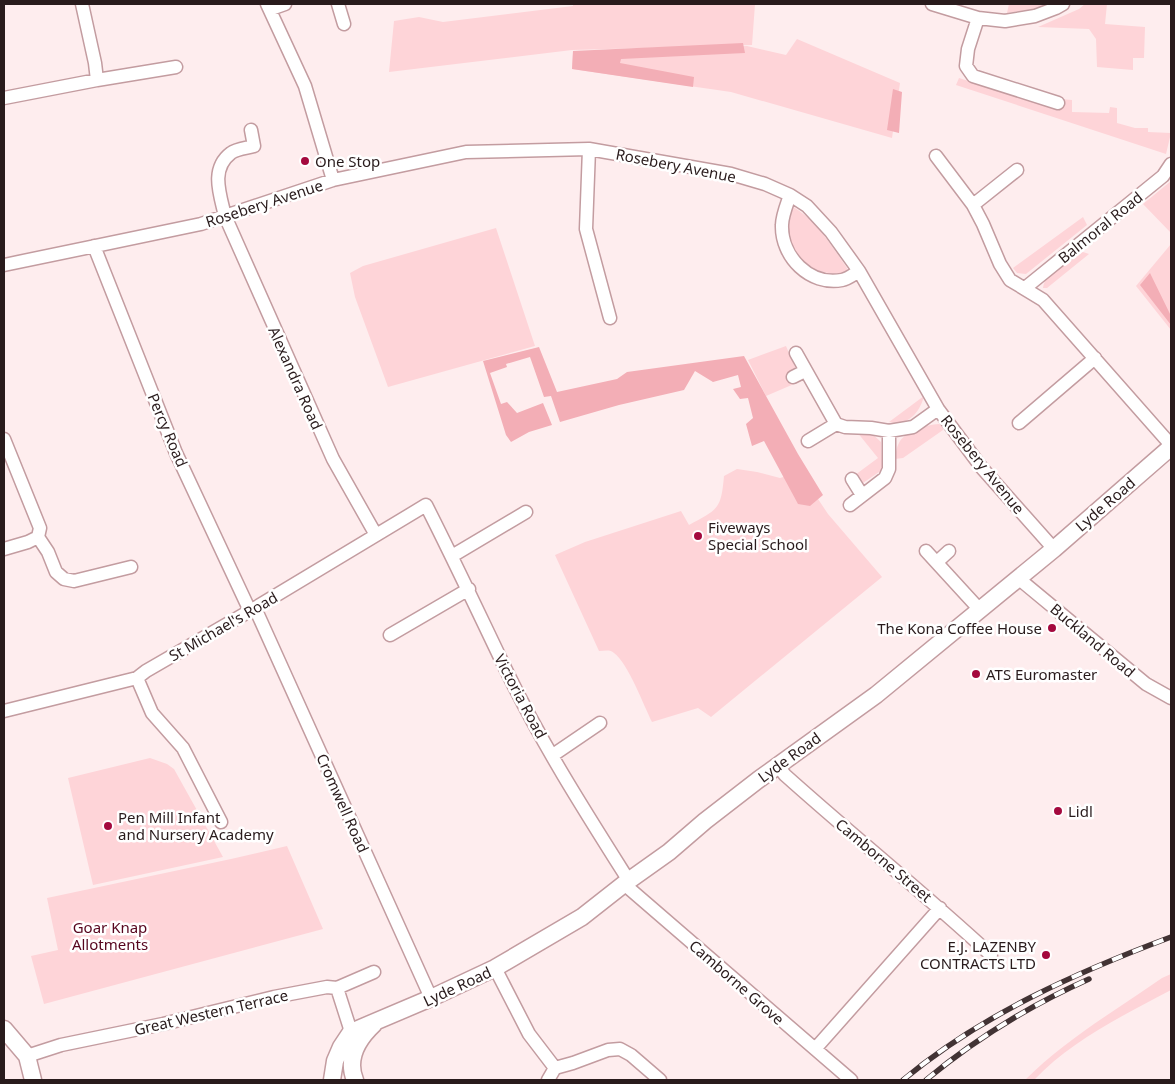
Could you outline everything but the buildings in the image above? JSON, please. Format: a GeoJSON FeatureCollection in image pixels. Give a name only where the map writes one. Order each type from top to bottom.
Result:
{"type":"FeatureCollection","features":[{"type":"Feature","properties":{"kind":"street"},"geometry":{"type":"LineString","coordinates":[[82,4],[96,63],[97,80]]}},
{"type":"Feature","properties":{"kind":"street"},"geometry":{"type":"LineString","coordinates":[[285,4],[269,7],[304,86],[333,180]]}},
{"type":"Feature","properties":{"kind":"street"},"geometry":{"type":"LineString","coordinates":[[338,4],[344,24]]}},
{"type":"Feature","properties":{"kind":"street"},"geometry":{"type":"LineString","coordinates":[[932,4],[978,18],[1005,21],[1035,16],[1063,4]]}},
{"type":"Feature","properties":{"kind":"street"},"geometry":{"type":"LineString","coordinates":[[978,18],[968,49],[966,66],[973,76],[1058,103]]}},
{"type":"Feature","properties":{"kind":"street"},"geometry":{"type":"LineString","coordinates":[[4,98],[176,66]]}},
{"type":"Feature","properties":{"kind":"street","name":"Alexandra Road"},"geometry":{"type":"LineString","coordinates":[[251,130],[254,146],[232,152],[219,166],[217,182],[225,216],[270,321],[333,459],[376,535]]}},
{"type":"Feature","properties":{"kind":"street"},"geometry":{"type":"LineString","coordinates":[[589,149],[586,229],[610,318]]}},
{"type":"Feature","properties":{"kind":"street","name":"Rosebery Avenue"},"geometry":{"type":"LineString","coordinates":[[4,265],[200,224],[333,180],[466,152],[589,149],[731,174],[765,184],[790,195],[807,206],[831,232],[859,271],[938,409],[982,468],[1054,549]]}},
{"type":"Feature","properties":{"kind":"street"},"geometry":{"type":"LineString","coordinates":[[936,156],[973,205],[1000,264],[1010,280],[1043,300],[1171,446]]}},
{"type":"Feature","properties":{"kind":"street","name":"Balmoral Road"},"geometry":{"type":"LineString","coordinates":[[1025,288],[1163,176],[1171,164]]}},
{"type":"Feature","properties":{"kind":"street"},"geometry":{"type":"LineString","coordinates":[[973,205],[1017,170]]}},
{"type":"Feature","properties":{"kind":"street"},"geometry":{"type":"LineString","coordinates":[[790,195],[782,225],[785,243],[794,262],[807,274],[826,280],[843,280],[859,271]]}},
{"type":"Feature","properties":{"kind":"street","name":"Percy Road"},"geometry":{"type":"LineString","coordinates":[[94,246],[176,453],[252,610]]}},
{"type":"Feature","properties":{"kind":"street"},"geometry":{"type":"LineString","coordinates":[[796,353],[836,424],[845,427],[880,429],[889,432],[913,427],[938,409]]}},
{"type":"Feature","properties":{"kind":"street"},"geometry":{"type":"LineString","coordinates":[[1019,423],[1095,358]]}},
{"type":"Feature","properties":{"kind":"street"},"geometry":{"type":"LineString","coordinates":[[793,376],[805,371]]}},
{"type":"Feature","properties":{"kind":"street"},"geometry":{"type":"LineString","coordinates":[[808,440],[836,424]]}},
{"type":"Feature","properties":{"kind":"street"},"geometry":{"type":"LineString","coordinates":[[850,505],[885,478],[889,469],[889,432]]}},
{"type":"Feature","properties":{"kind":"street"},"geometry":{"type":"LineString","coordinates":[[4,439],[40,528],[38,537],[48,552],[56,572],[64,579],[74,581],[131,567]]}},
{"type":"Feature","properties":{"kind":"street","name":"Lyde Road"},"geometry":{"type":"LineString","coordinates":[[354,1039],[377,1021],[495,968],[582,918],[669,852],[704,821],[777,765],[876,695],[1054,549],[1171,446]]}},
{"type":"Feature","properties":{"kind":"street"},"geometry":{"type":"LineString","coordinates":[[852,480],[862,495]]}},
{"type":"Feature","properties":{"kind":"street","name":"St Michael's Road"},"geometry":{"type":"LineString","coordinates":[[4,711],[136,678],[426,505]]}},
{"type":"Feature","properties":{"kind":"street","name":"Victoria Road"},"geometry":{"type":"LineString","coordinates":[[426,505],[507,673],[627,882]]}},
{"type":"Feature","properties":{"kind":"street"},"geometry":{"type":"LineString","coordinates":[[452,556],[526,512]]}},
{"type":"Feature","properties":{"kind":"street"},"geometry":{"type":"LineString","coordinates":[[4,548],[28,542],[38,537]]}},
{"type":"Feature","properties":{"kind":"street"},"geometry":{"type":"LineString","coordinates":[[926,551],[980,610]]}},
{"type":"Feature","properties":{"kind":"street"},"geometry":{"type":"LineString","coordinates":[[937,562],[949,551]]}},
{"type":"Feature","properties":{"kind":"street","name":"Buckland Road"},"geometry":{"type":"LineString","coordinates":[[1018,578],[1146,684],[1171,698]]}},
{"type":"Feature","properties":{"kind":"street"},"geometry":{"type":"LineString","coordinates":[[390,635],[468,589]]}},
{"type":"Feature","properties":{"kind":"street","name":"Cromwell Road"},"geometry":{"type":"LineString","coordinates":[[252,610],[431,998]]}},
{"type":"Feature","properties":{"kind":"street"},"geometry":{"type":"LineString","coordinates":[[136,678],[152,713],[183,748],[221,822]]}},
{"type":"Feature","properties":{"kind":"street"},"geometry":{"type":"LineString","coordinates":[[553,755],[600,723]]}},
{"type":"Feature","properties":{"kind":"street","name":"Camborne Street"},"geometry":{"type":"LineString","coordinates":[[777,765],[785,775],[856,838],[940,908],[991,955]]}},
{"type":"Feature","properties":{"kind":"street","name":"Camborne Grove"},"geometry":{"type":"LineString","coordinates":[[627,882],[851,1080]]}},
{"type":"Feature","properties":{"kind":"street"},"geometry":{"type":"LineString","coordinates":[[815,1050],[940,908]]}},
{"type":"Feature","properties":{"kind":"street"},"geometry":{"type":"LineString","coordinates":[[495,968],[529,1034],[556,1068]]}},
{"type":"Feature","properties":{"kind":"street","name":"Great Western Terrace"},"geometry":{"type":"LineString","coordinates":[[27,1056],[61,1045],[164,1024],[274,997],[327,987],[337,988],[374,972]]}},
{"type":"Feature","properties":{"kind":"street"},"geometry":{"type":"LineString","coordinates":[[337,988],[354,1039],[353,1079]]}},
{"type":"Feature","properties":{"kind":"street"},"geometry":{"type":"LineString","coordinates":[[4,1028],[27,1056],[33,1080]]}},
{"type":"Feature","properties":{"kind":"street"},"geometry":{"type":"LineString","coordinates":[[332,1080],[335,1061],[341,1047],[354,1039]]}},
{"type":"Feature","properties":{"kind":"street"},"geometry":{"type":"LineString","coordinates":[[548,1080],[556,1068],[608,1050],[620,1049],[631,1055],[660,1080]]}},
{"type":"Feature","properties":{"kind":"green space"},"geometry":{"type":"Polygon","coordinates":[[[573,4],[755,4],[752,45],[572,50],[389,72],[394,21],[419,17],[443,22],[573,6],[573,4]]]}},
{"type":"Feature","properties":{"kind":"green space"},"geometry":{"type":"Polygon","coordinates":[[[1009,4],[1045,4],[1035,9],[1007,13],[1009,4]]]}},
{"type":"Feature","properties":{"kind":"green space"},"geometry":{"type":"Polygon","coordinates":[[[1085,4],[1107,4],[1105,24],[1145,27],[1144,58],[1133,58],[1133,70],[1097,67],[1096,39],[1089,29],[1038,27],[1079,9],[1085,4]]]}},
{"type":"Feature","properties":{"kind":"green space"},"geometry":{"type":"Polygon","coordinates":[[[797,39],[900,83],[892,138],[731,92],[572,69],[573,52],[747,46],[786,55],[797,39]]]}},
{"type":"Feature","properties":{"kind":"green space"},"geometry":{"type":"Polygon","coordinates":[[[959,78],[1058,109],[1060,99],[1072,100],[1072,112],[1109,113],[1110,107],[1117,108],[1117,123],[1135,128],[1148,128],[1148,132],[1171,133],[1166,154],[956,85],[959,78]]]}},
{"type":"Feature","properties":{"kind":"green space"},"geometry":{"type":"Polygon","coordinates":[[[1171,181],[1171,233],[1143,204],[1171,181]]]}},
{"type":"Feature","properties":{"kind":"green space"},"geometry":{"type":"Polygon","coordinates":[[[792,206],[809,219],[823,234],[847,268],[848,273],[826,273],[816,270],[800,258],[789,240],[787,229],[792,206]]]}},
{"type":"Feature","properties":{"kind":"green space"},"geometry":{"type":"Polygon","coordinates":[[[1083,217],[1087,225],[1026,274],[1017,273],[1013,268],[1083,217]]]}},
{"type":"Feature","properties":{"kind":"green space"},"geometry":{"type":"Polygon","coordinates":[[[496,228],[535,346],[388,387],[355,297],[350,273],[363,266],[496,228]]]}},
{"type":"Feature","properties":{"kind":"green space"},"geometry":{"type":"Polygon","coordinates":[[[1171,244],[1171,330],[1136,286],[1171,244]]]}},
{"type":"Feature","properties":{"kind":"green space"},"geometry":{"type":"Polygon","coordinates":[[[1083,252],[1089,254],[1047,288],[1043,288],[1048,276],[1053,271],[1083,252]]]}},
{"type":"Feature","properties":{"kind":"green space"},"geometry":{"type":"Polygon","coordinates":[[[786,346],[801,381],[766,396],[748,360],[786,346]]]}},
{"type":"Feature","properties":{"kind":"green space"},"geometry":{"type":"Polygon","coordinates":[[[924,396],[920,408],[912,417],[902,422],[889,422],[924,396]]]}},
{"type":"Feature","properties":{"kind":"green space"},"geometry":{"type":"Polygon","coordinates":[[[939,424],[943,426],[943,430],[903,458],[895,459],[898,445],[906,435],[922,427],[939,424]]]}},
{"type":"Feature","properties":{"kind":"green space"},"geometry":{"type":"Polygon","coordinates":[[[869,431],[881,442],[882,470],[860,485],[855,475],[878,458],[857,432],[869,431]]]}},
{"type":"Feature","properties":{"kind":"green space"},"geometry":{"type":"Polygon","coordinates":[[[737,469],[780,478],[800,472],[828,514],[882,577],[711,717],[698,708],[652,722],[625,666],[611,651],[599,651],[555,555],[585,542],[681,511],[689,525],[716,507],[721,496],[724,476],[737,469]]]}},
{"type":"Feature","properties":{"kind":"green space"},"geometry":{"type":"Polygon","coordinates":[[[150,758],[167,764],[174,769],[223,857],[93,885],[68,778],[150,758]]]}},
{"type":"Feature","properties":{"kind":"green space","name":"Goar Knap Allotments"},"geometry":{"type":"Polygon","coordinates":[[[287,846],[323,929],[44,1004],[31,956],[58,950],[47,898],[287,846]]]}},
{"type":"Feature","properties":{"kind":"green space"},"geometry":{"type":"Polygon","coordinates":[[[1171,974],[1171,990],[1099,1029],[1065,1053],[1034,1080],[1025,1080],[1040,1065],[1074,1039],[1162,978],[1171,974]]]}},
{"type":"Feature","properties":{"kind":"shaded area"},"geometry":{"type":"Polygon","coordinates":[[[743,43],[745,53],[621,59],[620,63],[694,77],[693,87],[572,69],[573,51],[743,43]]]}},
{"type":"Feature","properties":{"kind":"shaded area"},"geometry":{"type":"Polygon","coordinates":[[[893,89],[902,92],[899,133],[887,130],[893,89]]]}},
{"type":"Feature","properties":{"kind":"shaded area"},"geometry":{"type":"Polygon","coordinates":[[[1150,273],[1171,316],[1171,325],[1140,285],[1150,273]]]}},
{"type":"Feature","properties":{"kind":"shaded area"},"geometry":{"type":"Polygon","coordinates":[[[539,347],[557,392],[617,379],[627,372],[744,356],[823,495],[810,506],[798,504],[764,441],[752,446],[746,424],[753,418],[748,398],[740,399],[733,389],[741,387],[738,375],[713,382],[695,371],[684,390],[619,405],[560,422],[551,396],[544,397],[530,357],[506,364],[507,367],[490,373],[501,404],[507,402],[517,413],[543,403],[552,425],[529,432],[511,442],[506,435],[483,361],[539,347]]]}},
{"type":"Feature","properties":{"kind":"railway"},"geometry":{"type":"LineString","coordinates":[[903,1080],[933,1057],[997,1015],[1065,980],[1171,937]]}},
{"type":"Feature","properties":{"kind":"railway"},"geometry":{"type":"LineString","coordinates":[[926,1080],[1004,1024],[1046,1000],[1089,979]]}},
{"type":"Feature","properties":{"kind":"place","name":"One Stop"},"geometry":{"type":"Point","coordinates":[305,161]}},
{"type":"Feature","properties":{"kind":"place","name":"Fiveways Special School"},"geometry":{"type":"Point","coordinates":[698,536]}},
{"type":"Feature","properties":{"kind":"place","name":"The Kona Coffee House"},"geometry":{"type":"Point","coordinates":[1052,628]}},
{"type":"Feature","properties":{"kind":"place","name":"ATS Euromaster"},"geometry":{"type":"Point","coordinates":[976,674]}},
{"type":"Feature","properties":{"kind":"place","name":"Lidl"},"geometry":{"type":"Point","coordinates":[1058,811]}},
{"type":"Feature","properties":{"kind":"place","name":"Pen Mill Infant and Nursery Academy"},"geometry":{"type":"Point","coordinates":[108,826]}},
{"type":"Feature","properties":{"kind":"place","name":"E.J. LAZENBY CONTRACTS LTD"},"geometry":{"type":"Point","coordinates":[1046,955]}}]}
